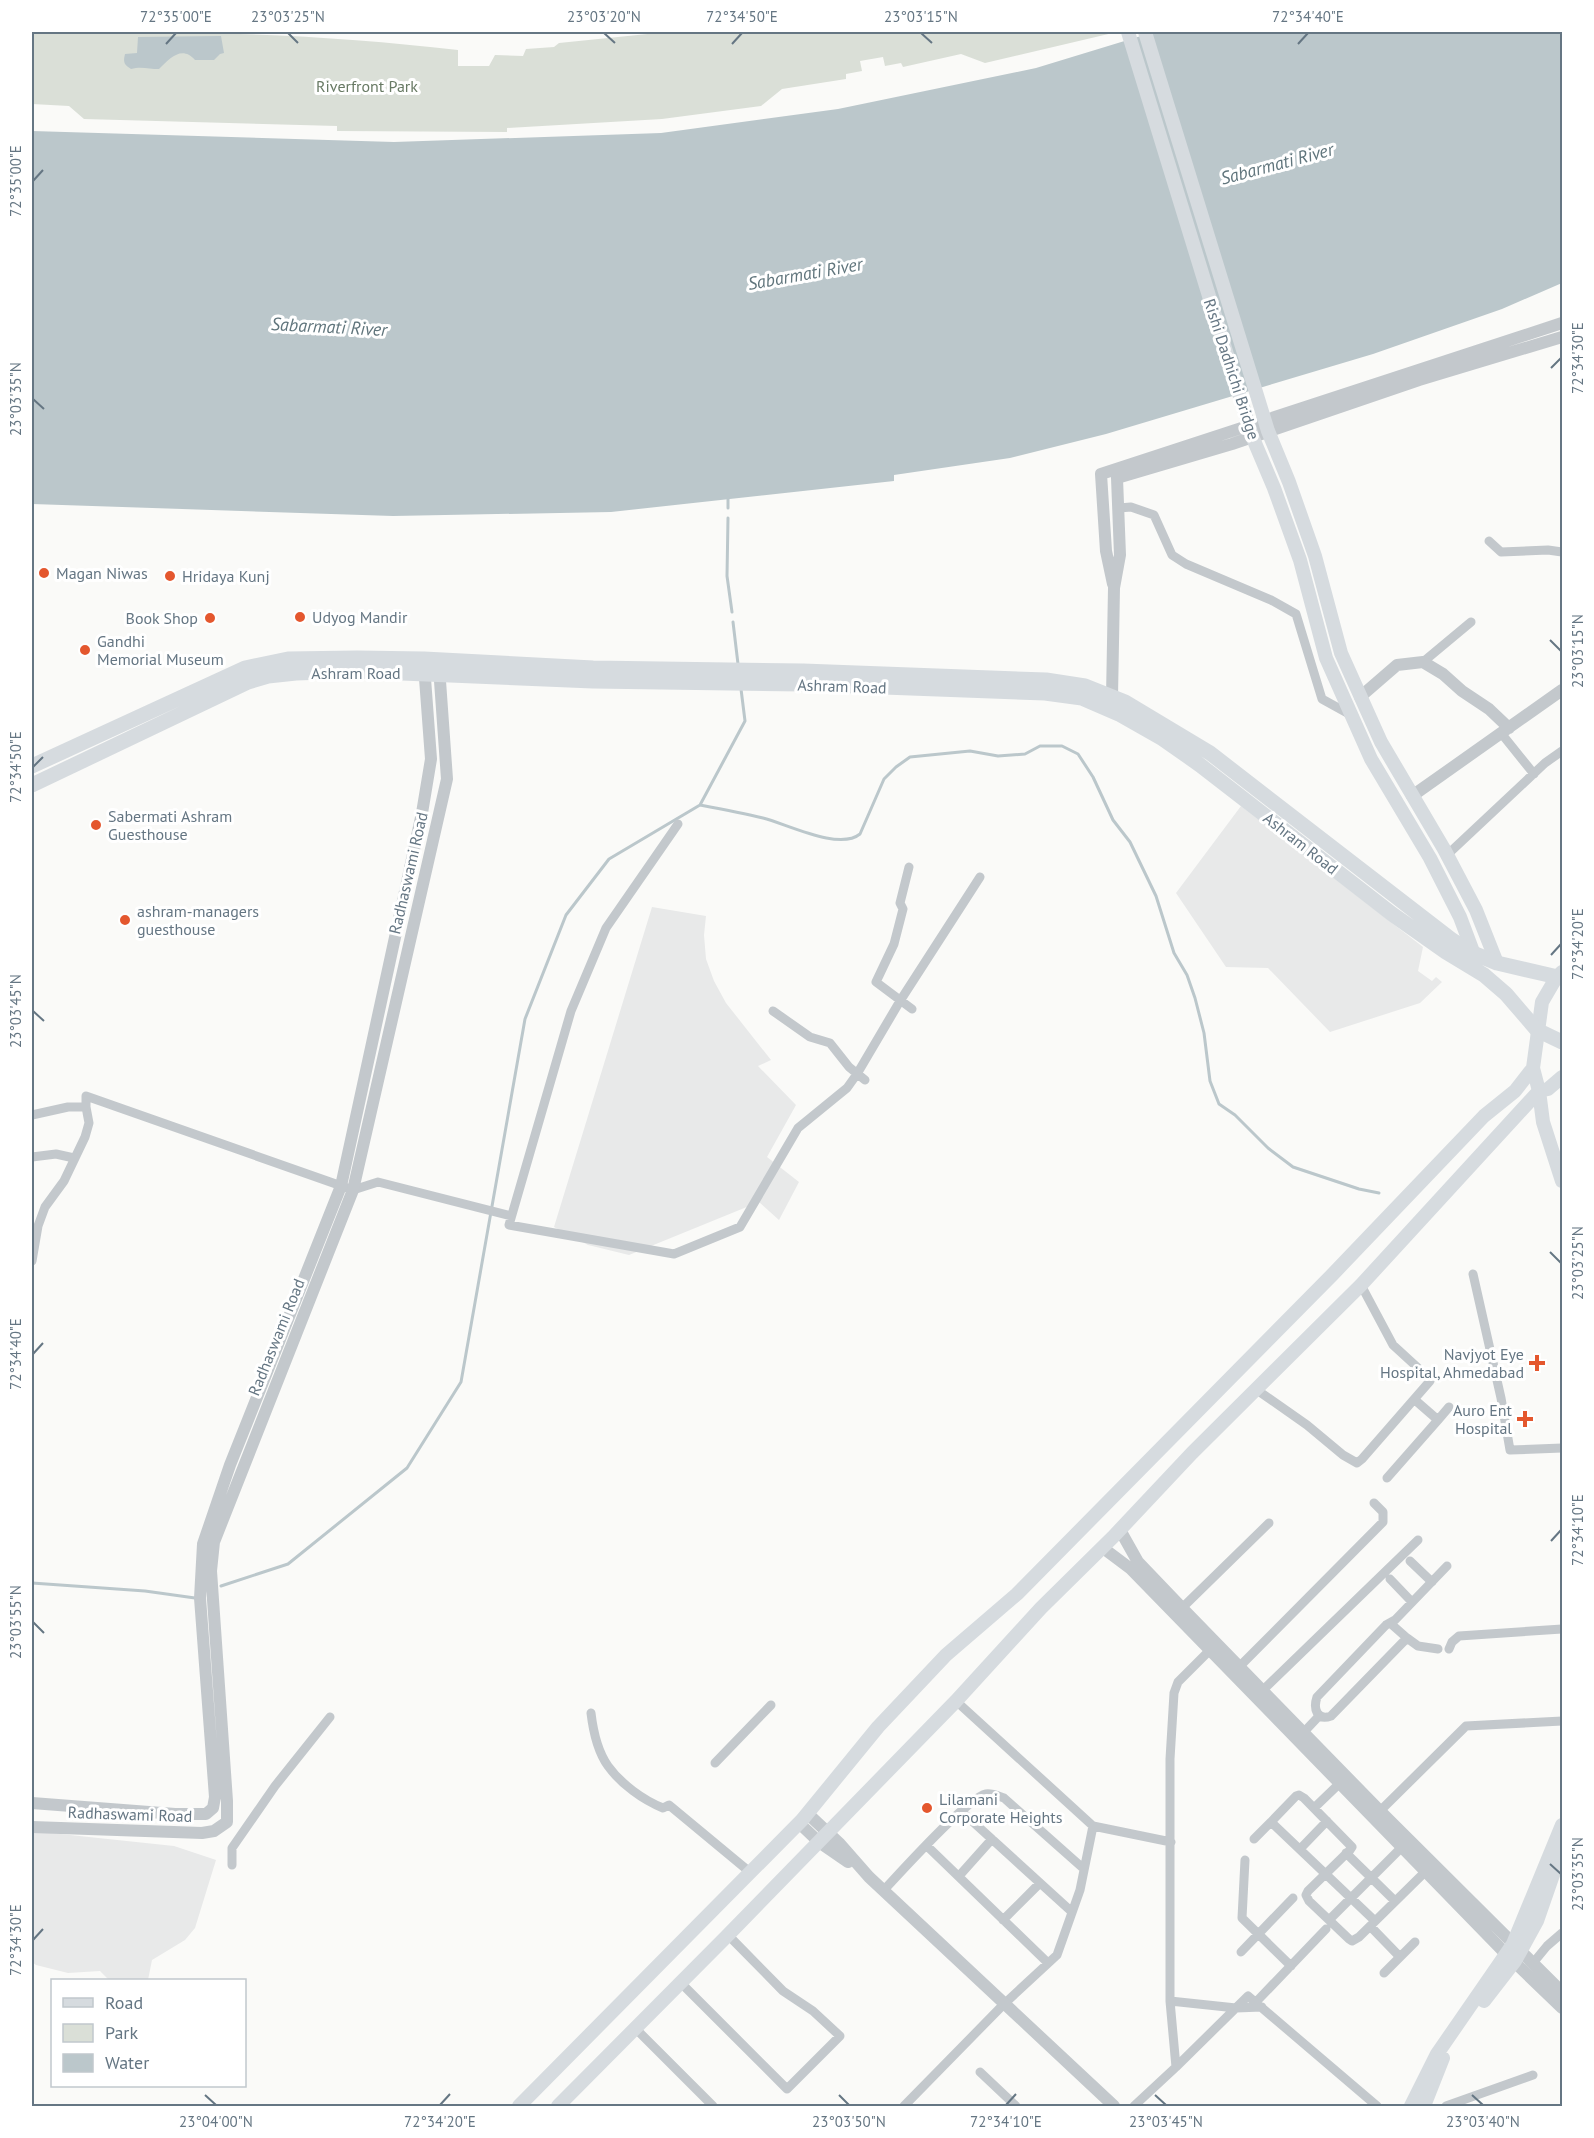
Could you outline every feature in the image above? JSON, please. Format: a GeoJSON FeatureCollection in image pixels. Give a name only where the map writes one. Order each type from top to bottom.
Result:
{"type":"FeatureCollection","features":[{"type":"Feature","properties":{"kind":"main road","name":"Rishi Dadhichi Bridge"},"geometry":{"type":"LineString","coordinates":[[1128,32],[1252,436],[1274,488],[1300,561],[1326,658],[1371,759],[1430,858],[1460,917],[1484,975]]}},
{"type":"Feature","properties":{"kind":"main road","name":"Rishi Dadhichi Bridge"},"geometry":{"type":"LineString","coordinates":[[1145,32],[1268,431],[1316,556],[1341,653],[1381,742],[1447,855],[1476,910],[1497,963]]}},
{"type":"Feature","properties":{"kind":"main road","name":"Ashram Road"},"geometry":{"type":"LineString","coordinates":[[32,766],[245,668],[296,673],[432,666],[593,681],[803,684],[1045,693],[1082,698],[1110,703],[1170,728],[1210,753],[1452,940],[1473,953],[1497,963],[1560,976]]}},
{"type":"Feature","properties":{"kind":"main road","name":"Ashram Road"},"geometry":{"type":"LineString","coordinates":[[32,785],[248,682],[267,669]]}},
{"type":"Feature","properties":{"kind":"main road","name":"Ashram Road"},"geometry":{"type":"LineString","coordinates":[[1110,703],[1200,765],[1392,914],[1446,952],[1484,975],[1506,994],[1537,1030],[1563,1042]]}},
{"type":"Feature","properties":{"kind":"main road"},"geometry":{"type":"LineString","coordinates":[[1560,976],[1542,1002],[1533,1068],[1543,1090],[1563,1156]]}},
{"type":"Feature","properties":{"kind":"main road"},"geometry":{"type":"LineString","coordinates":[[519,2106],[804,1818],[878,1728],[946,1655],[1033,1578],[1333,1274],[1484,1116],[1515,1091],[1533,1068]]}},
{"type":"Feature","properties":{"kind":"main road"},"geometry":{"type":"LineString","coordinates":[[558,2106],[956,1701],[1041,1608],[1103,1548],[1192,1454],[1361,1285],[1543,1090],[1563,1077]]}},
{"type":"Feature","properties":{"kind":"main road"},"geometry":{"type":"LineString","coordinates":[[1543,1090],[1543,1122],[1563,1181]]}},
{"type":"Feature","properties":{"kind":"main road"},"geometry":{"type":"LineString","coordinates":[[1425,2106],[1444,2057],[1514,1952],[1563,1825]]}},
{"type":"Feature","properties":{"kind":"main road"},"geometry":{"type":"LineString","coordinates":[[1411,2106],[1437,2054],[1537,1921],[1563,1848]]}},
{"type":"Feature","properties":{"kind":"street"},"geometry":{"type":"LineString","coordinates":[[1114,588],[1106,551],[1101,474],[1563,323]]}},
{"type":"Feature","properties":{"kind":"street"},"geometry":{"type":"LineString","coordinates":[[1110,703],[1114,588],[1120,555],[1118,478],[1232,444],[1419,380],[1563,337]]}},
{"type":"Feature","properties":{"kind":"street"},"geometry":{"type":"LineString","coordinates":[[1119,508],[1131,507],[1154,515],[1172,555],[1186,564],[1271,600],[1296,614],[1322,699],[1348,709]]}},
{"type":"Feature","properties":{"kind":"street"},"geometry":{"type":"LineString","coordinates":[[1489,541],[1501,552],[1548,550],[1563,552]]}},
{"type":"Feature","properties":{"kind":"street"},"geometry":{"type":"LineString","coordinates":[[1360,697],[1397,666],[1423,662],[1471,622]]}},
{"type":"Feature","properties":{"kind":"street"},"geometry":{"type":"LineString","coordinates":[[1423,662],[1443,674],[1488,709],[1534,774]]}},
{"type":"Feature","properties":{"kind":"street","name":"Radhaswami Road"},"geometry":{"type":"LineString","coordinates":[[32,1803],[175,1814],[206,1814],[213,1808],[215,1797],[203,1544],[230,1465],[347,1188],[447,779],[432,666]]}},
{"type":"Feature","properties":{"kind":"street","name":"Radhaswami Road"},"geometry":{"type":"LineString","coordinates":[[347,1188],[431,759],[432,666]]}},
{"type":"Feature","properties":{"kind":"street"},"geometry":{"type":"LineString","coordinates":[[1412,796],[1563,690]]}},
{"type":"Feature","properties":{"kind":"street"},"geometry":{"type":"LineString","coordinates":[[1447,855],[1545,763],[1563,751]]}},
{"type":"Feature","properties":{"kind":"street"},"geometry":{"type":"LineString","coordinates":[[678,824],[606,928],[571,1011],[508,1225],[674,1254],[740,1227],[798,1128],[861,1077],[900,1001],[980,877]]}},
{"type":"Feature","properties":{"kind":"street"},"geometry":{"type":"LineString","coordinates":[[909,867],[900,903],[903,909],[894,944],[876,982],[912,1009]]}},
{"type":"Feature","properties":{"kind":"street"},"geometry":{"type":"LineString","coordinates":[[773,1011],[810,1037],[830,1043],[861,1077]]}},
{"type":"Feature","properties":{"kind":"street"},"geometry":{"type":"LineString","coordinates":[[32,1262],[45,1207],[64,1180],[85,1137],[89,1123],[86,1096],[347,1188],[378,1182],[511,1216]]}},
{"type":"Feature","properties":{"kind":"street"},"geometry":{"type":"LineString","coordinates":[[32,1115],[68,1107],[86,1107]]}},
{"type":"Feature","properties":{"kind":"street"},"geometry":{"type":"LineString","coordinates":[[32,1157],[56,1154],[74,1158]]}},
{"type":"Feature","properties":{"kind":"street"},"geometry":{"type":"LineString","coordinates":[[1473,1274],[1501,1398],[1510,1450],[1563,1448]]}},
{"type":"Feature","properties":{"kind":"street"},"geometry":{"type":"LineString","coordinates":[[1257,1390],[1357,1463],[1415,1400],[1428,1384],[1429,1378],[1393,1345],[1361,1285]]}},
{"type":"Feature","properties":{"kind":"street"},"geometry":{"type":"LineString","coordinates":[[1415,1400],[1438,1420]]}},
{"type":"Feature","properties":{"kind":"street"},"geometry":{"type":"LineString","coordinates":[[1387,1478],[1449,1407]]}},
{"type":"Feature","properties":{"kind":"street"},"geometry":{"type":"LineString","coordinates":[[1239,1666],[1383,1522],[1383,1512],[1374,1503]]}},
{"type":"Feature","properties":{"kind":"street"},"geometry":{"type":"LineString","coordinates":[[1182,1608],[1269,1523]]}},
{"type":"Feature","properties":{"kind":"street"},"geometry":{"type":"LineString","coordinates":[[1120,1530],[1138,1562],[1182,1608],[1213,1647],[1239,1666],[1380,1811],[1514,1952],[1563,2008]]}},
{"type":"Feature","properties":{"kind":"street"},"geometry":{"type":"LineString","coordinates":[[1262,1691],[1418,1540]]}},
{"type":"Feature","properties":{"kind":"street"},"geometry":{"type":"LineString","coordinates":[[1103,1548],[1131,1569],[1213,1647],[1426,1871],[1514,1952],[1533,1963],[1563,1992]]}},
{"type":"Feature","properties":{"kind":"street"},"geometry":{"type":"LineString","coordinates":[[1410,1561],[1432,1582]]}},
{"type":"Feature","properties":{"kind":"street"},"geometry":{"type":"LineString","coordinates":[[1407,1638],[1331,1716],[1326,1718],[1319,1716],[1315,1711],[1317,1697],[1447,1566]]}},
{"type":"Feature","properties":{"kind":"street"},"geometry":{"type":"LineString","coordinates":[[1390,1579],[1412,1602]]}},
{"type":"Feature","properties":{"kind":"street","name":"Radhaswami Road"},"geometry":{"type":"LineString","coordinates":[[32,1827],[202,1833],[214,1830],[227,1822],[227,1801],[206,1597]]}},
{"type":"Feature","properties":{"kind":"street"},"geometry":{"type":"LineString","coordinates":[[1390,1623],[1418,1646],[1438,1649]]}},
{"type":"Feature","properties":{"kind":"street"},"geometry":{"type":"LineString","coordinates":[[1449,1649],[1452,1642],[1459,1636],[1563,1629]]}},
{"type":"Feature","properties":{"kind":"street"},"geometry":{"type":"LineString","coordinates":[[1176,2067],[1170,2001],[1170,1759],[1173,1693],[1178,1682],[1213,1647]]}},
{"type":"Feature","properties":{"kind":"street"},"geometry":{"type":"LineString","coordinates":[[956,1701],[1093,1826],[1171,1842]]}},
{"type":"Feature","properties":{"kind":"street"},"geometry":{"type":"LineString","coordinates":[[715,1763],[771,1704]]}},
{"type":"Feature","properties":{"kind":"street"},"geometry":{"type":"LineString","coordinates":[[591,1713],[600,1751],[608,1766],[649,1802],[663,1808],[669,1805],[751,1873]]}},
{"type":"Feature","properties":{"kind":"street"},"geometry":{"type":"LineString","coordinates":[[1303,1733],[1319,1716]]}},
{"type":"Feature","properties":{"kind":"street"},"geometry":{"type":"LineString","coordinates":[[232,1865],[232,1848],[275,1786],[330,1717]]}},
{"type":"Feature","properties":{"kind":"street"},"geometry":{"type":"LineString","coordinates":[[1380,1811],[1466,1726],[1563,1721]]}},
{"type":"Feature","properties":{"kind":"street"},"geometry":{"type":"LineString","coordinates":[[1314,1809],[1340,1783]]}},
{"type":"Feature","properties":{"kind":"street"},"geometry":{"type":"LineString","coordinates":[[883,1890],[961,1811],[977,1797],[985,1794],[1004,1798],[1084,1869]]}},
{"type":"Feature","properties":{"kind":"street"},"geometry":{"type":"LineString","coordinates":[[1254,1839],[1299,1795],[1351,1845],[1352,1847],[1306,1894],[1306,1898],[1327,1924],[1353,1941],[1426,1871]]}},
{"type":"Feature","properties":{"kind":"street"},"geometry":{"type":"LineString","coordinates":[[213,1808],[227,1822]]}},
{"type":"Feature","properties":{"kind":"street"},"geometry":{"type":"LineString","coordinates":[[961,1811],[1072,1912]]}},
{"type":"Feature","properties":{"kind":"street"},"geometry":{"type":"LineString","coordinates":[[804,1818],[1114,2106]]}},
{"type":"Feature","properties":{"kind":"street"},"geometry":{"type":"LineString","coordinates":[[1300,1849],[1327,1821]]}},
{"type":"Feature","properties":{"kind":"street"},"geometry":{"type":"LineString","coordinates":[[1271,1822],[1351,1898],[1400,1957]]}},
{"type":"Feature","properties":{"kind":"street"},"geometry":{"type":"LineString","coordinates":[[904,2106],[1003,2005],[1057,1955],[1080,1890],[1093,1826]]}},
{"type":"Feature","properties":{"kind":"street"},"geometry":{"type":"LineString","coordinates":[[958,1876],[992,1839]]}},
{"type":"Feature","properties":{"kind":"street"},"geometry":{"type":"LineString","coordinates":[[927,1846],[1048,1963]]}},
{"type":"Feature","properties":{"kind":"street"},"geometry":{"type":"LineString","coordinates":[[1170,2001],[1236,2008],[1259,2005],[1327,1924],[1402,1847]]}},
{"type":"Feature","properties":{"kind":"street"},"geometry":{"type":"LineString","coordinates":[[1346,1853],[1395,1901]]}},
{"type":"Feature","properties":{"kind":"street"},"geometry":{"type":"LineString","coordinates":[[1245,1860],[1242,1918],[1291,1966]]}},
{"type":"Feature","properties":{"kind":"street"},"geometry":{"type":"LineString","coordinates":[[1003,1920],[1040,1882]]}},
{"type":"Feature","properties":{"kind":"street"},"geometry":{"type":"LineString","coordinates":[[1241,1952],[1293,1898]]}},
{"type":"Feature","properties":{"kind":"street"},"geometry":{"type":"LineString","coordinates":[[1533,1963],[1547,1946],[1563,1934]]}},
{"type":"Feature","properties":{"kind":"street"},"geometry":{"type":"LineString","coordinates":[[680,1982],[787,2089],[840,2036],[813,2011],[783,1991],[728,1935]]}},
{"type":"Feature","properties":{"kind":"street"},"geometry":{"type":"LineString","coordinates":[[1384,1973],[1415,1942]]}},
{"type":"Feature","properties":{"kind":"street"},"geometry":{"type":"LineString","coordinates":[[1259,2005],[1377,2106]]}},
{"type":"Feature","properties":{"kind":"street"},"geometry":{"type":"LineString","coordinates":[[1134,2106],[1236,2008]]}},
{"type":"Feature","properties":{"kind":"street"},"geometry":{"type":"LineString","coordinates":[[635,2028],[713,2106]]}},
{"type":"Feature","properties":{"kind":"street"},"geometry":{"type":"LineString","coordinates":[[980,2072],[1016,2106]]}},
{"type":"Feature","properties":{"kind":"street"},"geometry":{"type":"LineString","coordinates":[[1446,2106],[1533,2075]]}},
{"type":"Feature","properties":{"kind":"shaded area"},"geometry":{"type":"Polygon","coordinates":[[[1241,806],[1423,947],[1418,971],[1432,981],[1436,977],[1442,982],[1420,1003],[1330,1032],[1268,968],[1226,967],[1176,893],[1241,806]]]}},
{"type":"Feature","properties":{"kind":"shaded area"},"geometry":{"type":"Polygon","coordinates":[[[652,907],[706,916],[704,935],[706,959],[714,981],[726,1003],[771,1060],[758,1066],[796,1105],[767,1157],[799,1182],[779,1220],[759,1202],[629,1255],[588,1245],[554,1227],[652,907]]]}},
{"type":"Feature","properties":{"kind":"shaded area"},"geometry":{"type":"Polygon","coordinates":[[[32,1831],[174,1846],[216,1860],[195,1928],[185,1940],[152,1960],[148,1979],[108,1979],[100,1971],[68,1973],[32,1962],[32,1831]]]}},
{"type":"Feature","properties":{"kind":"green space","name":"Riverfront Park"},"geometry":{"type":"Polygon","coordinates":[[[32,32],[245,34],[352,40],[458,50],[458,66],[489,66],[495,55],[523,56],[526,49],[554,47],[559,43],[667,32],[1117,32],[985,63],[961,54],[903,67],[901,63],[885,66],[883,57],[860,61],[862,71],[846,74],[846,79],[782,89],[761,106],[662,119],[507,128],[507,132],[337,131],[337,126],[84,119],[69,106],[32,104],[32,32]]]}},
{"type":"Feature","properties":{"kind":"water","name":"Sabarmati River"},"geometry":{"type":"Polygon","coordinates":[[[1154,32],[1562,32],[1562,283],[1502,309],[1373,354],[1106,434],[1010,458],[894,475],[894,481],[611,512],[393,516],[32,504],[32,131],[394,142],[661,133],[838,109],[1036,68],[1154,32]]]}},
{"type":"Feature","properties":{"kind":"water"},"geometry":{"type":"Polygon","coordinates":[[[221,36],[224,53],[214,60],[195,60],[181,53],[172,57],[159,69],[131,69],[125,63],[125,54],[137,53],[138,37],[221,36]]]}},
{"type":"Feature","properties":{"kind":"waterway"},"geometry":{"type":"LineString","coordinates":[[728,498],[728,508]]}},
{"type":"Feature","properties":{"kind":"waterway"},"geometry":{"type":"LineString","coordinates":[[728,518],[727,576],[732,612]]}},
{"type":"Feature","properties":{"kind":"waterway"},"geometry":{"type":"LineString","coordinates":[[733,622],[738,664]]}},
{"type":"Feature","properties":{"kind":"waterway"},"geometry":{"type":"LineString","coordinates":[[221,1586],[288,1564],[407,1468],[461,1382],[525,1019],[566,915],[609,859],[700,805],[745,721],[741,689]]}},
{"type":"Feature","properties":{"kind":"waterway"},"geometry":{"type":"LineString","coordinates":[[700,805],[763,818],[813,835],[839,840],[860,834],[884,779],[910,757],[970,751],[998,756],[1025,754],[1040,746],[1062,746],[1078,754],[1093,777],[1113,820],[1130,842],[1156,896],[1174,953],[1187,975],[1195,998],[1204,1033],[1210,1081],[1219,1104],[1235,1115],[1268,1148],[1293,1167],[1359,1189],[1379,1193]]}},
{"type":"Feature","properties":{"kind":"waterway"},"geometry":{"type":"LineString","coordinates":[[32,1583],[145,1591],[195,1598]]}},
{"type":"Feature","properties":{"kind":"place","name":"Magan Niwas"},"geometry":{"type":"Point","coordinates":[44,573]}},
{"type":"Feature","properties":{"kind":"place","name":"Hridaya Kunj"},"geometry":{"type":"Point","coordinates":[170,576]}},
{"type":"Feature","properties":{"kind":"place","name":"Udyog Mandir"},"geometry":{"type":"Point","coordinates":[300,617]}},
{"type":"Feature","properties":{"kind":"place","name":"Book Shop"},"geometry":{"type":"Point","coordinates":[210,618]}},
{"type":"Feature","properties":{"kind":"place","name":"Gandhi Memorial Museum"},"geometry":{"type":"Point","coordinates":[85,650]}},
{"type":"Feature","properties":{"kind":"place","name":"Sabermati Ashram Guesthouse"},"geometry":{"type":"Point","coordinates":[96,825]}},
{"type":"Feature","properties":{"kind":"place","name":"ashram-managers guesthouse"},"geometry":{"type":"Point","coordinates":[125,920]}},
{"type":"Feature","properties":{"kind":"place","name":"Navjyot Eye Hospital, Ahmedabad"},"geometry":{"type":"Point","coordinates":[1537,1363]}},
{"type":"Feature","properties":{"kind":"place","name":"Auro Ent Hospital"},"geometry":{"type":"Point","coordinates":[1525,1419]}},
{"type":"Feature","properties":{"kind":"place","name":"Lilamani Corporate Heights"},"geometry":{"type":"Point","coordinates":[927,1808]}}]}
